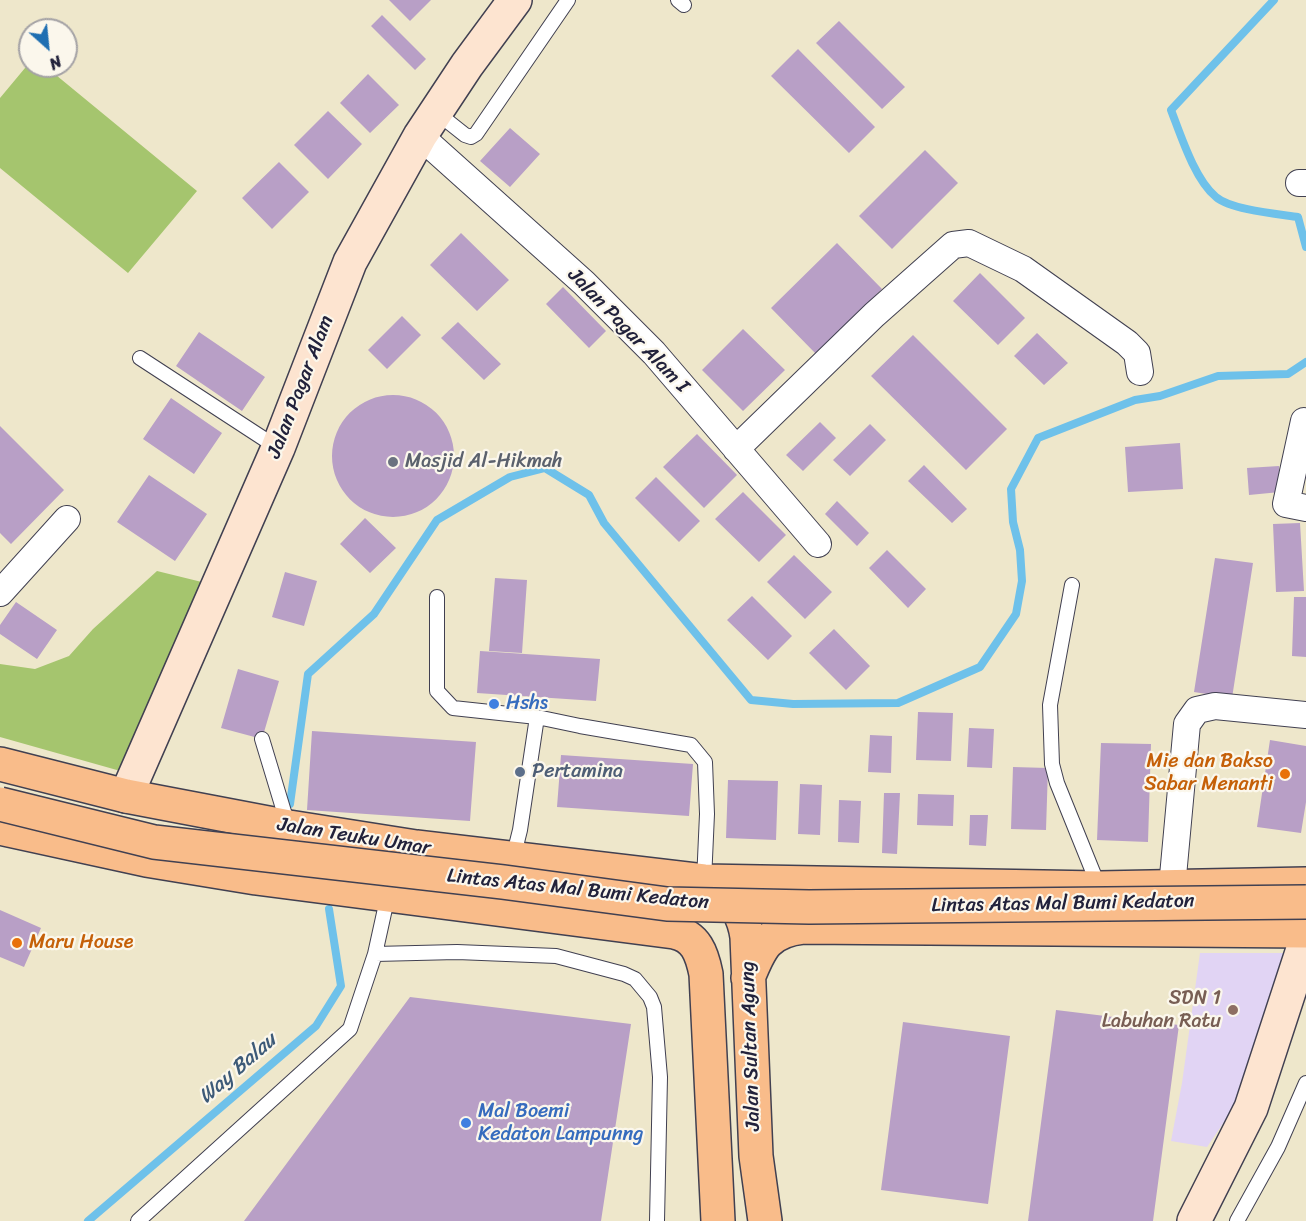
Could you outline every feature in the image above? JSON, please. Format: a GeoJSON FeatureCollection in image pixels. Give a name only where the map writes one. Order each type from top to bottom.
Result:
{"type":"FeatureCollection","features":[{"type":"Feature","properties":{"kind":"main road","name":"Jalan Teuku Umar"},"geometry":{"type":"LineString","coordinates":[[0,764],[126,796],[277,808],[416,847],[709,881],[1099,888],[1306,884]]}},
{"type":"Feature","properties":{"kind":"main road","name":"Lintas Atas Mal Bumi Kedaton"},"geometry":{"type":"LineString","coordinates":[[0,804],[154,842],[503,882],[667,904],[809,907],[1306,902]]}},
{"type":"Feature","properties":{"kind":"main road"},"geometry":{"type":"LineString","coordinates":[[256,878],[274,872],[284,857],[284,844],[279,833],[277,808]]}},
{"type":"Feature","properties":{"kind":"main road"},"geometry":{"type":"LineString","coordinates":[[0,828],[146,860],[256,878],[494,909]]}},
{"type":"Feature","properties":{"kind":"main road"},"geometry":{"type":"LineString","coordinates":[[494,909],[469,889],[466,874],[471,867],[484,860],[511,858]]}},
{"type":"Feature","properties":{"kind":"main road","name":"Jalan Sultan Agung"},"geometry":{"type":"LineString","coordinates":[[709,881],[731,898],[744,922],[747,937],[756,1156],[765,1221]]}},
{"type":"Feature","properties":{"kind":"main road"},"geometry":{"type":"LineString","coordinates":[[921,884],[909,891],[904,904],[911,921],[923,927]]}},
{"type":"Feature","properties":{"kind":"main road","name":"Jalan Sultan Agung"},"geometry":{"type":"LineString","coordinates":[[494,909],[674,932],[688,936],[694,942],[702,956],[706,974],[718,1221]]}},
{"type":"Feature","properties":{"kind":"main road"},"geometry":{"type":"LineString","coordinates":[[748,978],[763,946],[775,935],[787,930],[810,927],[1306,931]]}},
{"type":"Feature","properties":{"kind":"street","name":"Jalan Pagar Alam"},"geometry":{"type":"LineString","coordinates":[[126,796],[278,448],[350,262],[428,124],[467,65],[515,0]]}},
{"type":"Feature","properties":{"kind":"street","name":"Jalan Pagar Alam I"},"geometry":{"type":"LineString","coordinates":[[428,124],[654,353],[818,544]]}},
{"type":"Feature","properties":{"kind":"street"},"geometry":{"type":"LineString","coordinates":[[736,449],[874,315],[953,245],[969,243],[1023,269],[1127,343],[1137,353],[1140,372]]}},
{"type":"Feature","properties":{"kind":"street"},"geometry":{"type":"LineString","coordinates":[[1304,421],[1286,504],[1306,508]]}},
{"type":"Feature","properties":{"kind":"street"},"geometry":{"type":"LineString","coordinates":[[0,593],[67,519]]}},
{"type":"Feature","properties":{"kind":"street"},"geometry":{"type":"LineString","coordinates":[[1172,887],[1187,724],[1197,710],[1215,705],[1306,715]]}},
{"type":"Feature","properties":{"kind":"street"},"geometry":{"type":"LineString","coordinates":[[1194,1221],[1251,1108],[1306,940]]}},
{"type":"Feature","properties":{"kind":"lane"},"geometry":{"type":"LineString","coordinates":[[428,124],[471,137],[477,134],[568,0]]}},
{"type":"Feature","properties":{"kind":"lane"},"geometry":{"type":"LineString","coordinates":[[140,358],[278,448]]}},
{"type":"Feature","properties":{"kind":"lane"},"geometry":{"type":"LineString","coordinates":[[1072,585],[1050,705],[1052,764],[1057,783],[1099,888]]}},
{"type":"Feature","properties":{"kind":"lane"},"geometry":{"type":"LineString","coordinates":[[437,597],[437,691],[453,708],[537,717],[691,745],[705,762],[709,881]]}},
{"type":"Feature","properties":{"kind":"lane"},"geometry":{"type":"LineString","coordinates":[[511,858],[520,830],[537,717]]}},
{"type":"Feature","properties":{"kind":"lane"},"geometry":{"type":"LineString","coordinates":[[262,739],[277,808]]}},
{"type":"Feature","properties":{"kind":"lane"},"geometry":{"type":"LineString","coordinates":[[138,1221],[350,1029],[375,954],[388,895]]}},
{"type":"Feature","properties":{"kind":"lane"},"geometry":{"type":"LineString","coordinates":[[375,954],[457,952],[556,956],[635,979],[650,997],[654,1007],[660,1077],[657,1221]]}},
{"type":"Feature","properties":{"kind":"lane"},"geometry":{"type":"LineString","coordinates":[[1238,1221],[1278,1147],[1306,1083]]}},
{"type":"Feature","properties":{"kind":"shaded area","name":"SDN 1 Labuhan Ratu"},"geometry":{"type":"Polygon","coordinates":[[[1200,953],[1289,953],[1261,1068],[1207,1147],[1171,1141],[1182,1083],[1200,953]]]}},
{"type":"Feature","properties":{"kind":"green space"},"geometry":{"type":"Polygon","coordinates":[[[18,76],[60,78],[197,191],[128,273],[0,168],[0,98],[18,76]]]}},
{"type":"Feature","properties":{"kind":"green space"},"geometry":{"type":"Polygon","coordinates":[[[157,571],[214,585],[131,774],[0,737],[0,664],[35,669],[69,656],[93,629],[157,571]]]}},
{"type":"Feature","properties":{"kind":"building"},"geometry":{"type":"Polygon","coordinates":[[[389,0],[431,0],[410,21],[389,0]]]}},
{"type":"Feature","properties":{"kind":"building"},"geometry":{"type":"Polygon","coordinates":[[[382,15],[426,59],[415,70],[371,26],[382,15]]]}},
{"type":"Feature","properties":{"kind":"building"},"geometry":{"type":"Polygon","coordinates":[[[839,21],[905,87],[882,109],[816,43],[839,21]]]}},
{"type":"Feature","properties":{"kind":"building"},"geometry":{"type":"Polygon","coordinates":[[[798,49],[875,127],[849,153],[771,76],[798,49]]]}},
{"type":"Feature","properties":{"kind":"building"},"geometry":{"type":"Polygon","coordinates":[[[368,74],[399,105],[370,133],[340,103],[368,74]]]}},
{"type":"Feature","properties":{"kind":"building"},"geometry":{"type":"Polygon","coordinates":[[[328,111],[362,144],[328,179],[294,145],[328,111]]]}},
{"type":"Feature","properties":{"kind":"building"},"geometry":{"type":"Polygon","coordinates":[[[510,128],[540,154],[510,187],[480,161],[510,128]]]}},
{"type":"Feature","properties":{"kind":"building"},"geometry":{"type":"Polygon","coordinates":[[[925,150],[958,183],[892,249],[859,216],[925,150]]]}},
{"type":"Feature","properties":{"kind":"building"},"geometry":{"type":"Polygon","coordinates":[[[279,162],[309,192],[272,229],[242,198],[279,162]]]}},
{"type":"Feature","properties":{"kind":"building"},"geometry":{"type":"Polygon","coordinates":[[[461,233],[509,280],[477,311],[430,265],[461,233]]]}},
{"type":"Feature","properties":{"kind":"building"},"geometry":{"type":"Polygon","coordinates":[[[837,243],[882,289],[816,354],[771,308],[837,243]]]}},
{"type":"Feature","properties":{"kind":"building"},"geometry":{"type":"Polygon","coordinates":[[[980,273],[1025,318],[998,345],[953,301],[980,273]]]}},
{"type":"Feature","properties":{"kind":"building"},"geometry":{"type":"Polygon","coordinates":[[[563,287],[606,331],[589,348],[546,304],[563,287]]]}},
{"type":"Feature","properties":{"kind":"building"},"geometry":{"type":"Polygon","coordinates":[[[402,316],[421,335],[387,369],[368,350],[402,316]]]}},
{"type":"Feature","properties":{"kind":"building"},"geometry":{"type":"Polygon","coordinates":[[[458,322],[501,364],[484,380],[441,338],[458,322]]]}},
{"type":"Feature","properties":{"kind":"building"},"geometry":{"type":"Polygon","coordinates":[[[743,329],[785,370],[743,411],[702,370],[743,329]]]}},
{"type":"Feature","properties":{"kind":"building"},"geometry":{"type":"Polygon","coordinates":[[[199,332],[265,377],[242,411],[176,366],[199,332]]]}},
{"type":"Feature","properties":{"kind":"building"},"geometry":{"type":"Polygon","coordinates":[[[1037,333],[1068,363],[1044,385],[1014,356],[1037,333]]]}},
{"type":"Feature","properties":{"kind":"building"},"geometry":{"type":"Polygon","coordinates":[[[913,335],[1007,429],[966,470],[871,376],[913,335]]]}},
{"type":"Feature","properties":{"kind":"building","name":"Masjid Al-Hikmah"},"geometry":{"type":"Polygon","coordinates":[[[393,395],[416,399],[436,413],[450,433],[454,456],[450,479],[436,499],[416,513],[393,517],[370,513],[350,499],[336,479],[332,456],[336,433],[350,413],[370,399],[393,395]]]}},
{"type":"Feature","properties":{"kind":"building"},"geometry":{"type":"Polygon","coordinates":[[[171,398],[222,433],[194,474],[143,439],[171,398]]]}},
{"type":"Feature","properties":{"kind":"building"},"geometry":{"type":"Polygon","coordinates":[[[820,422],[836,438],[803,471],[786,455],[820,422]]]}},
{"type":"Feature","properties":{"kind":"building"},"geometry":{"type":"Polygon","coordinates":[[[870,424],[886,440],[850,476],[833,460],[870,424]]]}},
{"type":"Feature","properties":{"kind":"building"},"geometry":{"type":"Polygon","coordinates":[[[0,426],[64,490],[11,544],[0,533],[0,426]]]}},
{"type":"Feature","properties":{"kind":"building"},"geometry":{"type":"Polygon","coordinates":[[[697,434],[737,475],[704,508],[663,467],[697,434]]]}},
{"type":"Feature","properties":{"kind":"building"},"geometry":{"type":"Polygon","coordinates":[[[1180,443],[1183,489],[1128,492],[1125,447],[1180,443]]]}},
{"type":"Feature","properties":{"kind":"building"},"geometry":{"type":"Polygon","coordinates":[[[924,465],[967,509],[952,523],[908,481],[924,465]]]}},
{"type":"Feature","properties":{"kind":"building"},"geometry":{"type":"Polygon","coordinates":[[[1279,466],[1280,492],[1249,495],[1247,468],[1279,466]]]}},
{"type":"Feature","properties":{"kind":"building"},"geometry":{"type":"Polygon","coordinates":[[[149,475],[207,514],[175,561],[117,522],[149,475]]]}},
{"type":"Feature","properties":{"kind":"building"},"geometry":{"type":"Polygon","coordinates":[[[656,477],[700,521],[679,542],[635,498],[656,477]]]}},
{"type":"Feature","properties":{"kind":"building"},"geometry":{"type":"Polygon","coordinates":[[[743,492],[786,535],[759,562],[715,519],[743,492]]]}},
{"type":"Feature","properties":{"kind":"building"},"geometry":{"type":"Polygon","coordinates":[[[837,501],[869,533],[857,546],[825,514],[837,501]]]}},
{"type":"Feature","properties":{"kind":"building"},"geometry":{"type":"Polygon","coordinates":[[[365,518],[396,548],[370,573],[340,544],[365,518]]]}},
{"type":"Feature","properties":{"kind":"building"},"geometry":{"type":"Polygon","coordinates":[[[1300,523],[1304,591],[1276,592],[1273,524],[1300,523]]]}},
{"type":"Feature","properties":{"kind":"building"},"geometry":{"type":"Polygon","coordinates":[[[887,550],[926,589],[908,608],[869,568],[887,550]]]}},
{"type":"Feature","properties":{"kind":"building"},"geometry":{"type":"Polygon","coordinates":[[[794,555],[832,592],[805,619],[767,582],[794,555]]]}},
{"type":"Feature","properties":{"kind":"building"},"geometry":{"type":"Polygon","coordinates":[[[1215,558],[1253,563],[1232,698],[1194,692],[1215,558]]]}},
{"type":"Feature","properties":{"kind":"building"},"geometry":{"type":"Polygon","coordinates":[[[285,572],[317,581],[304,626],[272,617],[285,572]]]}},
{"type":"Feature","properties":{"kind":"building"},"geometry":{"type":"Polygon","coordinates":[[[495,578],[527,580],[522,653],[489,651],[495,578]]]}},
{"type":"Feature","properties":{"kind":"building"},"geometry":{"type":"Polygon","coordinates":[[[752,596],[792,636],[768,660],[727,620],[752,596]]]}},
{"type":"Feature","properties":{"kind":"building"},"geometry":{"type":"Polygon","coordinates":[[[1294,597],[1306,597],[1306,657],[1292,656],[1294,597]]]}},
{"type":"Feature","properties":{"kind":"building"},"geometry":{"type":"Polygon","coordinates":[[[16,602],[57,630],[37,659],[0,634],[0,625],[16,602]]]}},
{"type":"Feature","properties":{"kind":"building"},"geometry":{"type":"Polygon","coordinates":[[[834,629],[870,666],[846,690],[809,653],[834,629]]]}},
{"type":"Feature","properties":{"kind":"building"},"geometry":{"type":"Polygon","coordinates":[[[480,651],[600,659],[596,701],[477,693],[480,651]]]}},
{"type":"Feature","properties":{"kind":"building"},"geometry":{"type":"Polygon","coordinates":[[[238,669],[279,681],[262,739],[221,728],[238,669]]]}},
{"type":"Feature","properties":{"kind":"building"},"geometry":{"type":"Polygon","coordinates":[[[918,712],[953,713],[951,761],[916,760],[918,712]]]}},
{"type":"Feature","properties":{"kind":"building"},"geometry":{"type":"Polygon","coordinates":[[[969,728],[994,729],[992,768],[967,767],[969,728]]]}},
{"type":"Feature","properties":{"kind":"building"},"geometry":{"type":"Polygon","coordinates":[[[312,731],[476,742],[470,821],[307,810],[312,731]]]}},
{"type":"Feature","properties":{"kind":"building"},"geometry":{"type":"Polygon","coordinates":[[[870,735],[892,736],[891,773],[868,772],[870,735]]]}},
{"type":"Feature","properties":{"kind":"building","name":"Mie dan Bakso Sabar Menanti"},"geometry":{"type":"Polygon","coordinates":[[[1270,740],[1306,746],[1306,802],[1301,833],[1257,827],[1270,740]]]}},
{"type":"Feature","properties":{"kind":"building"},"geometry":{"type":"Polygon","coordinates":[[[1101,743],[1151,744],[1148,842],[1097,840],[1101,743]]]}},
{"type":"Feature","properties":{"kind":"building"},"geometry":{"type":"Polygon","coordinates":[[[561,755],[693,764],[689,816],[557,807],[561,755]]]}},
{"type":"Feature","properties":{"kind":"building"},"geometry":{"type":"Polygon","coordinates":[[[1013,767],[1048,768],[1046,830],[1011,829],[1013,767]]]}},
{"type":"Feature","properties":{"kind":"building"},"geometry":{"type":"Polygon","coordinates":[[[728,780],[778,781],[776,840],[726,838],[728,780]]]}},
{"type":"Feature","properties":{"kind":"building"},"geometry":{"type":"Polygon","coordinates":[[[800,784],[822,785],[820,835],[798,834],[800,784]]]}},
{"type":"Feature","properties":{"kind":"building"},"geometry":{"type":"Polygon","coordinates":[[[884,793],[900,793],[897,854],[882,853],[884,793]]]}},
{"type":"Feature","properties":{"kind":"building"},"geometry":{"type":"Polygon","coordinates":[[[918,794],[954,795],[953,826],[917,825],[918,794]]]}},
{"type":"Feature","properties":{"kind":"building"},"geometry":{"type":"Polygon","coordinates":[[[839,800],[861,801],[859,843],[838,842],[839,800]]]}},
{"type":"Feature","properties":{"kind":"building"},"geometry":{"type":"Polygon","coordinates":[[[970,815],[988,815],[986,846],[969,845],[970,815]]]}},
{"type":"Feature","properties":{"kind":"building","name":"Maru House"},"geometry":{"type":"Polygon","coordinates":[[[0,910],[41,928],[24,967],[0,957],[0,910]]]}},
{"type":"Feature","properties":{"kind":"building","name":"Mal Boemi Kedaton Lampunng"},"geometry":{"type":"Polygon","coordinates":[[[410,997],[631,1024],[601,1221],[244,1221],[410,997]]]}},
{"type":"Feature","properties":{"kind":"building"},"geometry":{"type":"Polygon","coordinates":[[[1056,1010],[1179,1025],[1153,1221],[1028,1221],[1056,1010]]]}},
{"type":"Feature","properties":{"kind":"building"},"geometry":{"type":"Polygon","coordinates":[[[903,1022],[1010,1036],[988,1204],[881,1190],[903,1022]]]}},
{"type":"Feature","properties":{"kind":"waterway"},"geometry":{"type":"LineString","coordinates":[[1274,0],[1171,110],[1189,157],[1208,189],[1216,197],[1232,205],[1298,217],[1306,247]]}},
{"type":"Feature","properties":{"kind":"waterway"},"geometry":{"type":"LineString","coordinates":[[290,804],[308,674],[374,614],[437,520],[510,477],[545,468],[589,495],[604,523],[751,700],[793,704],[898,703],[980,667],[1016,614],[1022,581],[1020,550],[1013,522],[1011,489],[1038,438],[1135,400],[1160,396],[1218,376],[1288,374],[1306,362]]}},
{"type":"Feature","properties":{"kind":"waterway","name":"Way Balau"},"geometry":{"type":"LineString","coordinates":[[88,1221],[316,1026],[341,986],[329,909]]}},
{"type":"Feature","properties":{"kind":"place","name":"Masjid Al-Hikmah"},"geometry":{"type":"Point","coordinates":[393,462]}},
{"type":"Feature","properties":{"kind":"place","name":"Hshs"},"geometry":{"type":"Point","coordinates":[494,704]}},
{"type":"Feature","properties":{"kind":"place","name":"Pertamina"},"geometry":{"type":"Point","coordinates":[520,772]}},
{"type":"Feature","properties":{"kind":"place","name":"Mie dan Bakso Sabar Menanti"},"geometry":{"type":"Point","coordinates":[1285,774]}},
{"type":"Feature","properties":{"kind":"place","name":"Maru House"},"geometry":{"type":"Point","coordinates":[17,943]}},
{"type":"Feature","properties":{"kind":"place","name":"SDN 1 Labuhan Ratu"},"geometry":{"type":"Point","coordinates":[1233,1010]}},
{"type":"Feature","properties":{"kind":"place","name":"Mal Boemi Kedaton Lampunng"},"geometry":{"type":"Point","coordinates":[466,1123]}}]}
